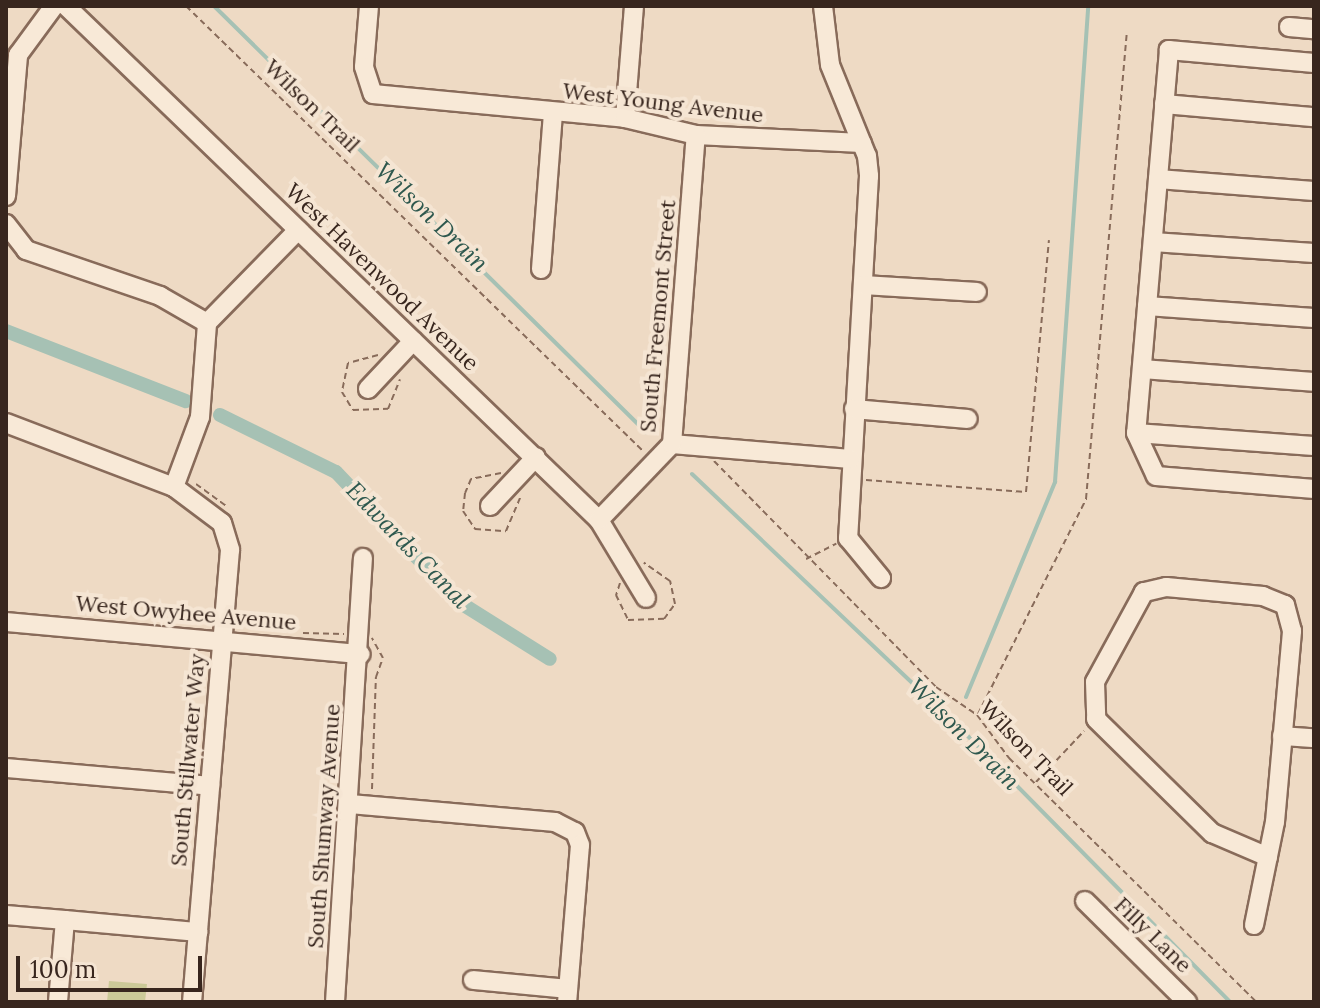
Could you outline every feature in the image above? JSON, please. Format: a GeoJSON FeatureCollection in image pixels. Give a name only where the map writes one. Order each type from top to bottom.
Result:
{"type":"FeatureCollection","features":[{"type":"Feature","properties":{"kind":"street"},"geometry":{"type":"LineString","coordinates":[[6,196],[18,55],[54,6]]}},
{"type":"Feature","properties":{"kind":"street","name":"West Havenwood Avenue"},"geometry":{"type":"LineString","coordinates":[[66,6],[599,520],[646,598]]}},
{"type":"Feature","properties":{"kind":"street","name":"West Young Avenue"},"geometry":{"type":"LineString","coordinates":[[369,6],[366,86],[389,99],[625,118],[696,135],[862,143]]}},
{"type":"Feature","properties":{"kind":"street"},"geometry":{"type":"LineString","coordinates":[[625,118],[634,6]]}},
{"type":"Feature","properties":{"kind":"street"},"geometry":{"type":"LineString","coordinates":[[823,6],[830,65],[862,143],[869,176],[850,459],[848,538],[881,578]]}},
{"type":"Feature","properties":{"kind":"street"},"geometry":{"type":"LineString","coordinates":[[1289,27],[1314,29]]}},
{"type":"Feature","properties":{"kind":"street"},"geometry":{"type":"LineString","coordinates":[[1314,63],[1169,50],[1136,433],[1156,476],[1314,489]]}},
{"type":"Feature","properties":{"kind":"street"},"geometry":{"type":"LineString","coordinates":[[1164,104],[1314,117]]}},
{"type":"Feature","properties":{"kind":"street"},"geometry":{"type":"LineString","coordinates":[[541,269],[553,113]]}},
{"type":"Feature","properties":{"kind":"street","name":"South Freemont Street"},"geometry":{"type":"LineString","coordinates":[[599,520],[663,447],[696,135]]}},
{"type":"Feature","properties":{"kind":"street"},"geometry":{"type":"LineString","coordinates":[[1158,179],[1314,191]]}},
{"type":"Feature","properties":{"kind":"street"},"geometry":{"type":"LineString","coordinates":[[8,230],[26,250],[160,296],[207,323]]}},
{"type":"Feature","properties":{"kind":"street"},"geometry":{"type":"LineString","coordinates":[[174,487],[200,417],[207,323],[298,230]]}},
{"type":"Feature","properties":{"kind":"street"},"geometry":{"type":"LineString","coordinates":[[1153,242],[1314,253]]}},
{"type":"Feature","properties":{"kind":"street"},"geometry":{"type":"LineString","coordinates":[[864,285],[977,292]]}},
{"type":"Feature","properties":{"kind":"street"},"geometry":{"type":"LineString","coordinates":[[1147,306],[1314,318]]}},
{"type":"Feature","properties":{"kind":"street"},"geometry":{"type":"LineString","coordinates":[[368,389],[413,341]]}},
{"type":"Feature","properties":{"kind":"street"},"geometry":{"type":"LineString","coordinates":[[1142,369],[1314,382]]}},
{"type":"Feature","properties":{"kind":"street"},"geometry":{"type":"LineString","coordinates":[[854,409],[968,419]]}},
{"type":"Feature","properties":{"kind":"street"},"geometry":{"type":"LineString","coordinates":[[8,430],[174,487],[201,500],[228,519]]}},
{"type":"Feature","properties":{"kind":"street"},"geometry":{"type":"LineString","coordinates":[[1136,433],[1314,446]]}},
{"type":"Feature","properties":{"kind":"street"},"geometry":{"type":"LineString","coordinates":[[663,447],[714,459],[850,459]]}},
{"type":"Feature","properties":{"kind":"street"},"geometry":{"type":"LineString","coordinates":[[490,506],[536,457]]}},
{"type":"Feature","properties":{"kind":"street","name":"South Stillwater Way"},"geometry":{"type":"LineString","coordinates":[[192,1002],[230,550],[228,519]]}},
{"type":"Feature","properties":{"kind":"street","name":"South Shumway Avenue"},"geometry":{"type":"LineString","coordinates":[[335,1002],[361,654],[358,631],[363,558]]}},
{"type":"Feature","properties":{"kind":"street"},"geometry":{"type":"LineString","coordinates":[[1254,925],[1268,857],[1282,736],[1292,631],[1285,605],[1263,596],[1166,587],[1144,592],[1095,682],[1096,719],[1212,833],[1268,857]]}},
{"type":"Feature","properties":{"kind":"street","name":"West Owyhee Avenue"},"geometry":{"type":"LineString","coordinates":[[6,622],[361,654]]}},
{"type":"Feature","properties":{"kind":"street"},"geometry":{"type":"LineString","coordinates":[[1282,736],[1314,738]]}},
{"type":"Feature","properties":{"kind":"street"},"geometry":{"type":"LineString","coordinates":[[6,768],[210,786]]}},
{"type":"Feature","properties":{"kind":"street"},"geometry":{"type":"LineString","coordinates":[[350,804],[544,821],[575,832],[580,845],[568,995],[473,980]]}},
{"type":"Feature","properties":{"kind":"street","name":"Filly Lane"},"geometry":{"type":"LineString","coordinates":[[1085,901],[1187,1002]]}},
{"type":"Feature","properties":{"kind":"street"},"geometry":{"type":"LineString","coordinates":[[6,915],[198,932]]}},
{"type":"Feature","properties":{"kind":"street"},"geometry":{"type":"LineString","coordinates":[[58,1002],[65,920]]}},
{"type":"Feature","properties":{"kind":"path","name":"Wilson Trail"},"geometry":{"type":"LineString","coordinates":[[186,6],[647,454]]}},
{"type":"Feature","properties":{"kind":"path"},"geometry":{"type":"LineString","coordinates":[[977,715],[1086,499],[1127,33]]}},
{"type":"Feature","properties":{"kind":"path"},"geometry":{"type":"LineString","coordinates":[[861,480],[1026,492],[1049,240]]}},
{"type":"Feature","properties":{"kind":"path"},"geometry":{"type":"LineString","coordinates":[[383,354],[348,363],[342,392],[353,410],[388,409],[399,397],[400,369]]}},
{"type":"Feature","properties":{"kind":"path"},"geometry":{"type":"LineString","coordinates":[[640,461],[663,447]]}},
{"type":"Feature","properties":{"kind":"path","name":"Wilson Trail"},"geometry":{"type":"LineString","coordinates":[[714,459],[806,559],[936,687],[977,715],[1036,782],[1256,1002]]}},
{"type":"Feature","properties":{"kind":"path"},"geometry":{"type":"LineString","coordinates":[[508,472],[471,479],[463,511],[475,529],[506,531],[520,508],[520,489]]}},
{"type":"Feature","properties":{"kind":"path"},"geometry":{"type":"LineString","coordinates":[[192,473],[194,483],[228,519]]}},
{"type":"Feature","properties":{"kind":"path"},"geometry":{"type":"LineString","coordinates":[[806,559],[848,538]]}},
{"type":"Feature","properties":{"kind":"path"},"geometry":{"type":"LineString","coordinates":[[620,573],[616,595],[628,620],[664,619],[675,604],[670,581],[639,560]]}},
{"type":"Feature","properties":{"kind":"path"},"geometry":{"type":"LineString","coordinates":[[298,633],[358,631],[376,640],[383,655],[368,784],[385,795]]}},
{"type":"Feature","properties":{"kind":"path"},"geometry":{"type":"LineString","coordinates":[[1036,782],[1096,719]]}},
{"type":"Feature","properties":{"kind":"shaded area"},"geometry":{"type":"Polygon","coordinates":[[[109,981],[147,984],[145,1002],[107,1002],[109,981]]]}},
{"type":"Feature","properties":{"kind":"waterway","name":"Wilson Drain"},"geometry":{"type":"LineString","coordinates":[[214,6],[646,432]]}},
{"type":"Feature","properties":{"kind":"waterway"},"geometry":{"type":"LineString","coordinates":[[966,697],[1055,482],[1088,6]]}},
{"type":"Feature","properties":{"kind":"waterway","name":"Edwards Canal"},"geometry":{"type":"LineString","coordinates":[[6,331],[186,401]]}},
{"type":"Feature","properties":{"kind":"waterway","name":"Edwards Canal"},"geometry":{"type":"LineString","coordinates":[[220,415],[336,472],[459,602],[550,659]]}},
{"type":"Feature","properties":{"kind":"waterway","name":"Wilson Drain"},"geometry":{"type":"LineString","coordinates":[[692,474],[959,727],[1230,1002]]}}]}
